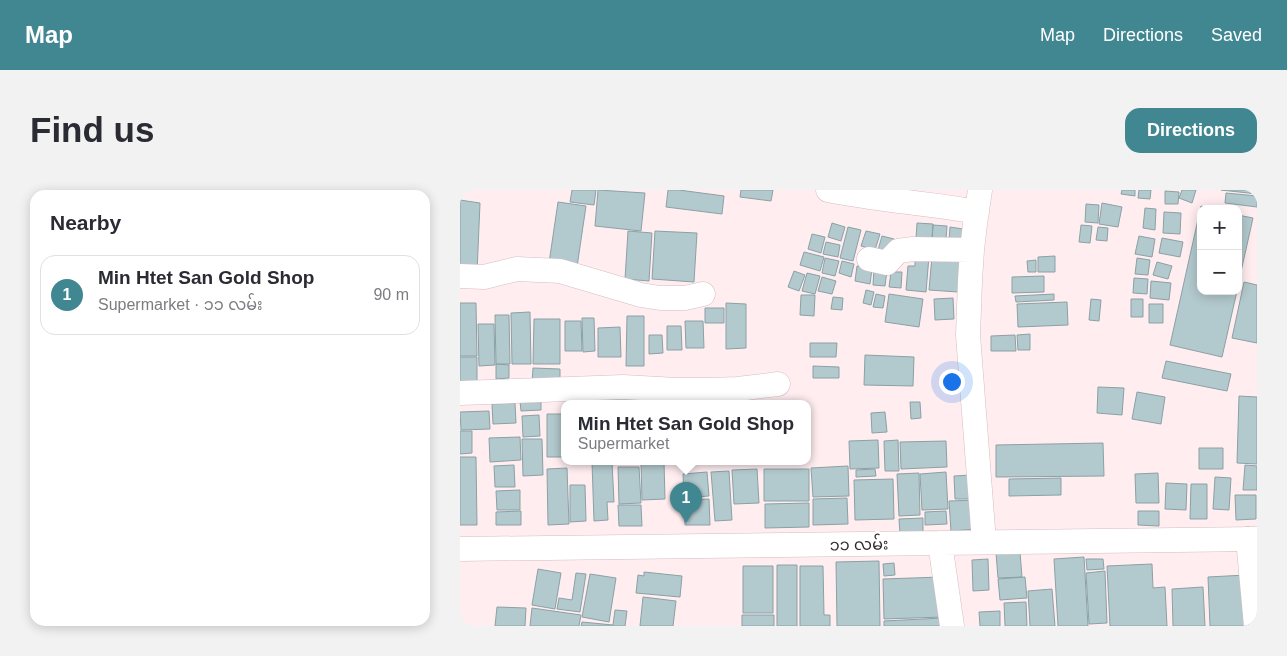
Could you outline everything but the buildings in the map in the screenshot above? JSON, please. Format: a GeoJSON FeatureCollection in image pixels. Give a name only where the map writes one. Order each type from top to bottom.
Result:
{"type":"FeatureCollection","features":[{"type":"Feature","properties":{"kind":"street"},"geometry":{"type":"LineString","coordinates":[[828,190],[865,197],[949,207],[978,201],[972,250],[968,335],[984,542]]}},
{"type":"Feature","properties":{"kind":"street"},"geometry":{"type":"LineString","coordinates":[[869,259],[887,263],[898,251],[913,249],[972,250]]}},
{"type":"Feature","properties":{"kind":"street"},"geometry":{"type":"LineString","coordinates":[[460,276],[484,278],[517,269],[560,271],[641,295],[660,298],[685,298],[703,294]]}},
{"type":"Feature","properties":{"kind":"street"},"geometry":{"type":"LineString","coordinates":[[460,393],[623,387],[709,390],[738,389],[778,384]]}},
{"type":"Feature","properties":{"kind":"street"},"geometry":{"type":"LineString","coordinates":[[1252,539],[1256,626]]}},
{"type":"Feature","properties":{"kind":"street","name":"၁၁ လမ်း"},"geometry":{"type":"LineString","coordinates":[[460,549],[1252,539]]}},
{"type":"Feature","properties":{"kind":"street"},"geometry":{"type":"LineString","coordinates":[[940,543],[952,626]]}},
{"type":"Feature","properties":{"kind":"place","name":"Min Htet San Gold Shop"},"geometry":{"type":"Point","coordinates":[686,523]}}]}
